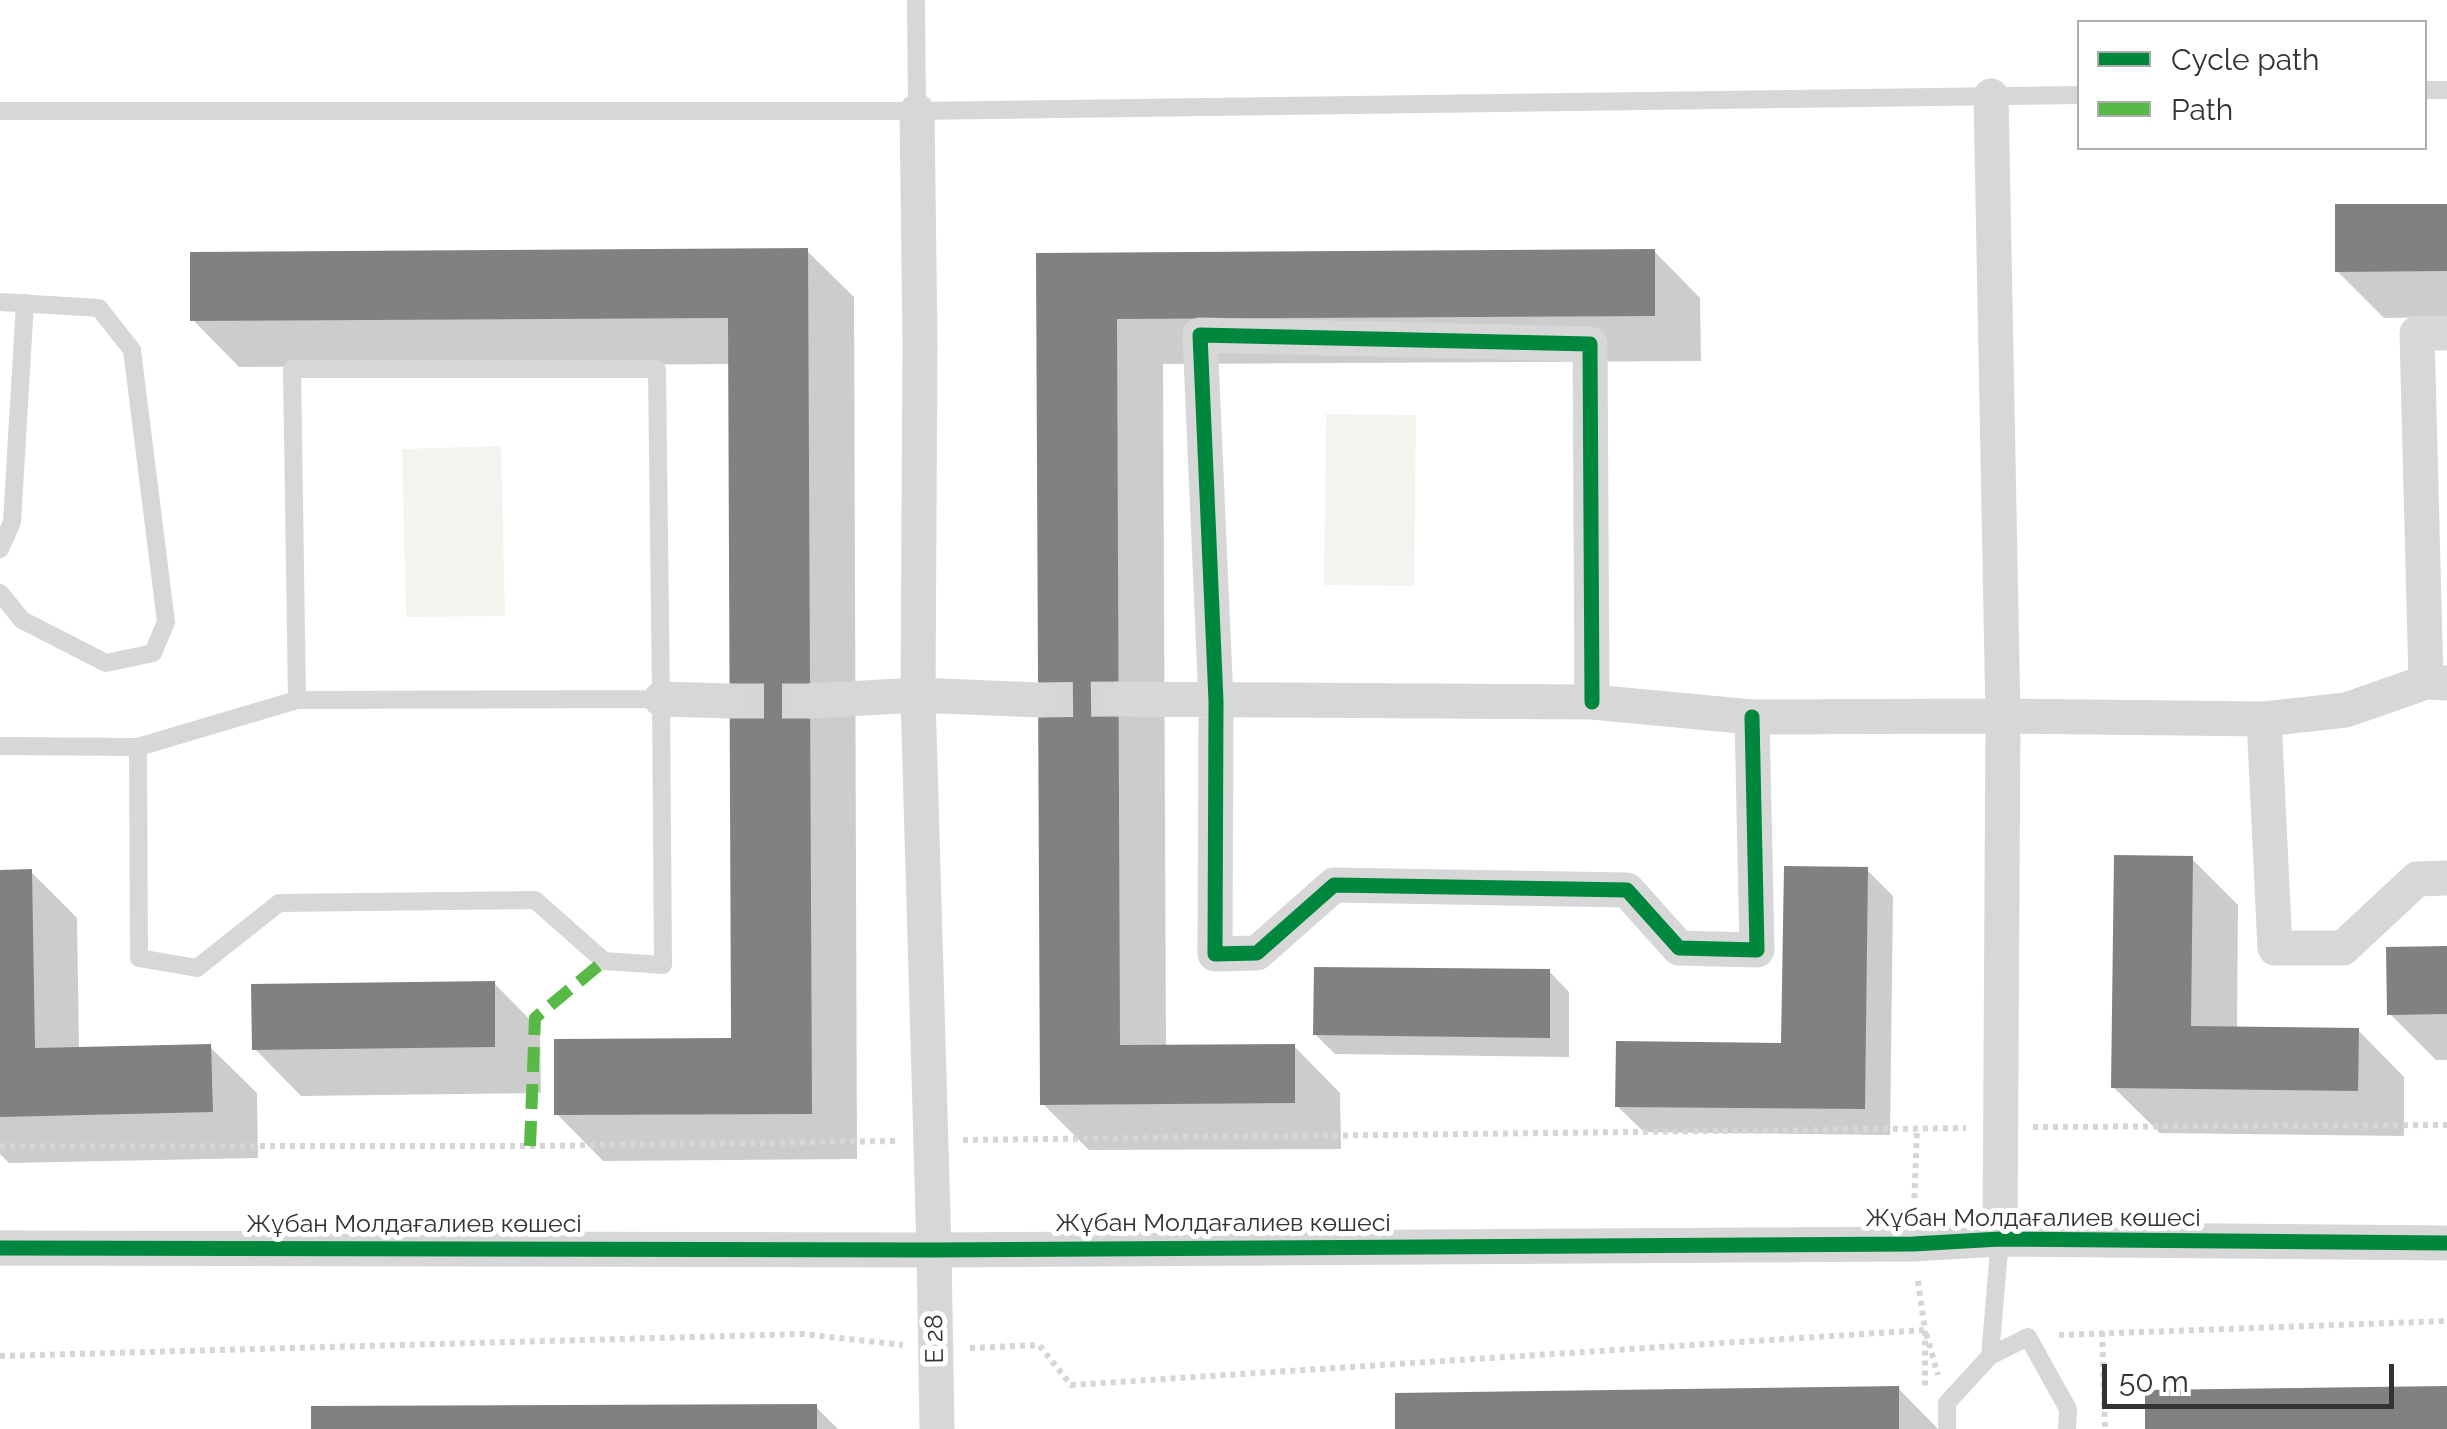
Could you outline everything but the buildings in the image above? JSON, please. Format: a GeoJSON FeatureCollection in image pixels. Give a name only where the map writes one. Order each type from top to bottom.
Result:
{"type":"FeatureCollection","features":[{"type":"Feature","properties":{"kind":"street"},"geometry":{"type":"LineString","coordinates":[[1991,96],[2003,716],[2000,1239]]}},
{"type":"Feature","properties":{"kind":"street","name":"E 28"},"geometry":{"type":"LineString","coordinates":[[917,111],[918,695],[936,1429]]}},
{"type":"Feature","properties":{"kind":"street"},"geometry":{"type":"LineString","coordinates":[[1119,698],[1592,702],[1752,718],[2264,718],[2346,710],[2436,682],[2418,332],[2447,332]]}},
{"type":"Feature","properties":{"kind":"street"},"geometry":{"type":"LineString","coordinates":[[1592,702],[1590,344],[1200,335],[1216,700],[1215,954],[1258,953],[1334,885],[1627,890],[1679,948],[1756,950],[1752,718]]}},
{"type":"Feature","properties":{"kind":"street"},"geometry":{"type":"LineString","coordinates":[[810,701],[918,695],[1038,700]]}},
{"type":"Feature","properties":{"kind":"street"},"geometry":{"type":"LineString","coordinates":[[661,699],[729,701]]}},
{"type":"Feature","properties":{"kind":"street"},"geometry":{"type":"LineString","coordinates":[[2264,718],[2274,948],[2344,948],[2416,880],[2447,878]]}},
{"type":"Feature","properties":{"kind":"street","name":"Жұбан Молдағалиев көшесі"},"geometry":{"type":"LineString","coordinates":[[0,1248],[934,1250],[1913,1244],[2000,1239],[2447,1243]]}},
{"type":"Feature","properties":{"kind":"lane"},"geometry":{"type":"LineString","coordinates":[[916,0],[917,111]]}},
{"type":"Feature","properties":{"kind":"lane"},"geometry":{"type":"LineString","coordinates":[[0,111],[917,111],[2077,95]]}},
{"type":"Feature","properties":{"kind":"lane"},"geometry":{"type":"LineString","coordinates":[[0,302],[100,308],[132,350],[166,622],[153,653],[106,663],[22,620],[0,594]]}},
{"type":"Feature","properties":{"kind":"lane"},"geometry":{"type":"LineString","coordinates":[[0,549],[12,522],[25,303]]}},
{"type":"Feature","properties":{"kind":"lane"},"geometry":{"type":"LineString","coordinates":[[138,747],[139,958],[197,968],[279,903],[535,900],[604,961],[663,965],[657,369],[292,369],[297,700]]}},
{"type":"Feature","properties":{"kind":"lane"},"geometry":{"type":"LineString","coordinates":[[0,746],[138,747],[297,700],[661,699]]}},
{"type":"Feature","properties":{"kind":"lane"},"geometry":{"type":"LineString","coordinates":[[1990,1356],[2000,1239]]}},
{"type":"Feature","properties":{"kind":"lane"},"geometry":{"type":"LineString","coordinates":[[1948,1429],[1947,1403],[1990,1356],[2028,1337],[2068,1409],[2067,1429]]}},
{"type":"Feature","properties":{"kind":"path"},"geometry":{"type":"LineString","coordinates":[[0,1146],[530,1146],[2447,1125]]}},
{"type":"Feature","properties":{"kind":"path"},"geometry":{"type":"LineString","coordinates":[[1917,1130],[1913,1244],[1924,1330],[1926,1390]]}},
{"type":"Feature","properties":{"kind":"path"},"geometry":{"type":"LineString","coordinates":[[2028,1337],[2447,1321]]}},
{"type":"Feature","properties":{"kind":"path"},"geometry":{"type":"LineString","coordinates":[[1924,1330],[1947,1403]]}},
{"type":"Feature","properties":{"kind":"path"},"geometry":{"type":"LineString","coordinates":[[2102,1332],[2105,1429]]}},
{"type":"Feature","properties":{"kind":"shaded area"},"geometry":{"type":"Polygon","coordinates":[[[1326,414],[1416,415],[1414,586],[1324,585],[1326,414]]]}},
{"type":"Feature","properties":{"kind":"shaded area"},"geometry":{"type":"Polygon","coordinates":[[[501,446],[505,616],[406,617],[402,449],[501,446]]]}},
{"type":"Feature","properties":{"kind":"tunnel"},"geometry":{"type":"LineString","coordinates":[[1038,700],[1119,699]]}},
{"type":"Feature","properties":{"kind":"tunnel"},"geometry":{"type":"LineString","coordinates":[[729,701],[810,701]]}},
{"type":"Feature","properties":{"kind":"marked path"},"geometry":{"type":"LineString","coordinates":[[530,1146],[535,1018],[604,961]]}},
{"type":"Feature","properties":{"kind":"cycle path"},"geometry":{"type":"LineString","coordinates":[[1592,702],[1590,344],[1200,335],[1216,701],[1215,954],[1257,953],[1334,885],[1627,890],[1679,948],[1757,950],[1752,717]]}},
{"type":"Feature","properties":{"kind":"cycle path"},"geometry":{"type":"LineString","coordinates":[[0,1248],[934,1250],[1913,1244],[2000,1239],[2447,1243]]}}]}
